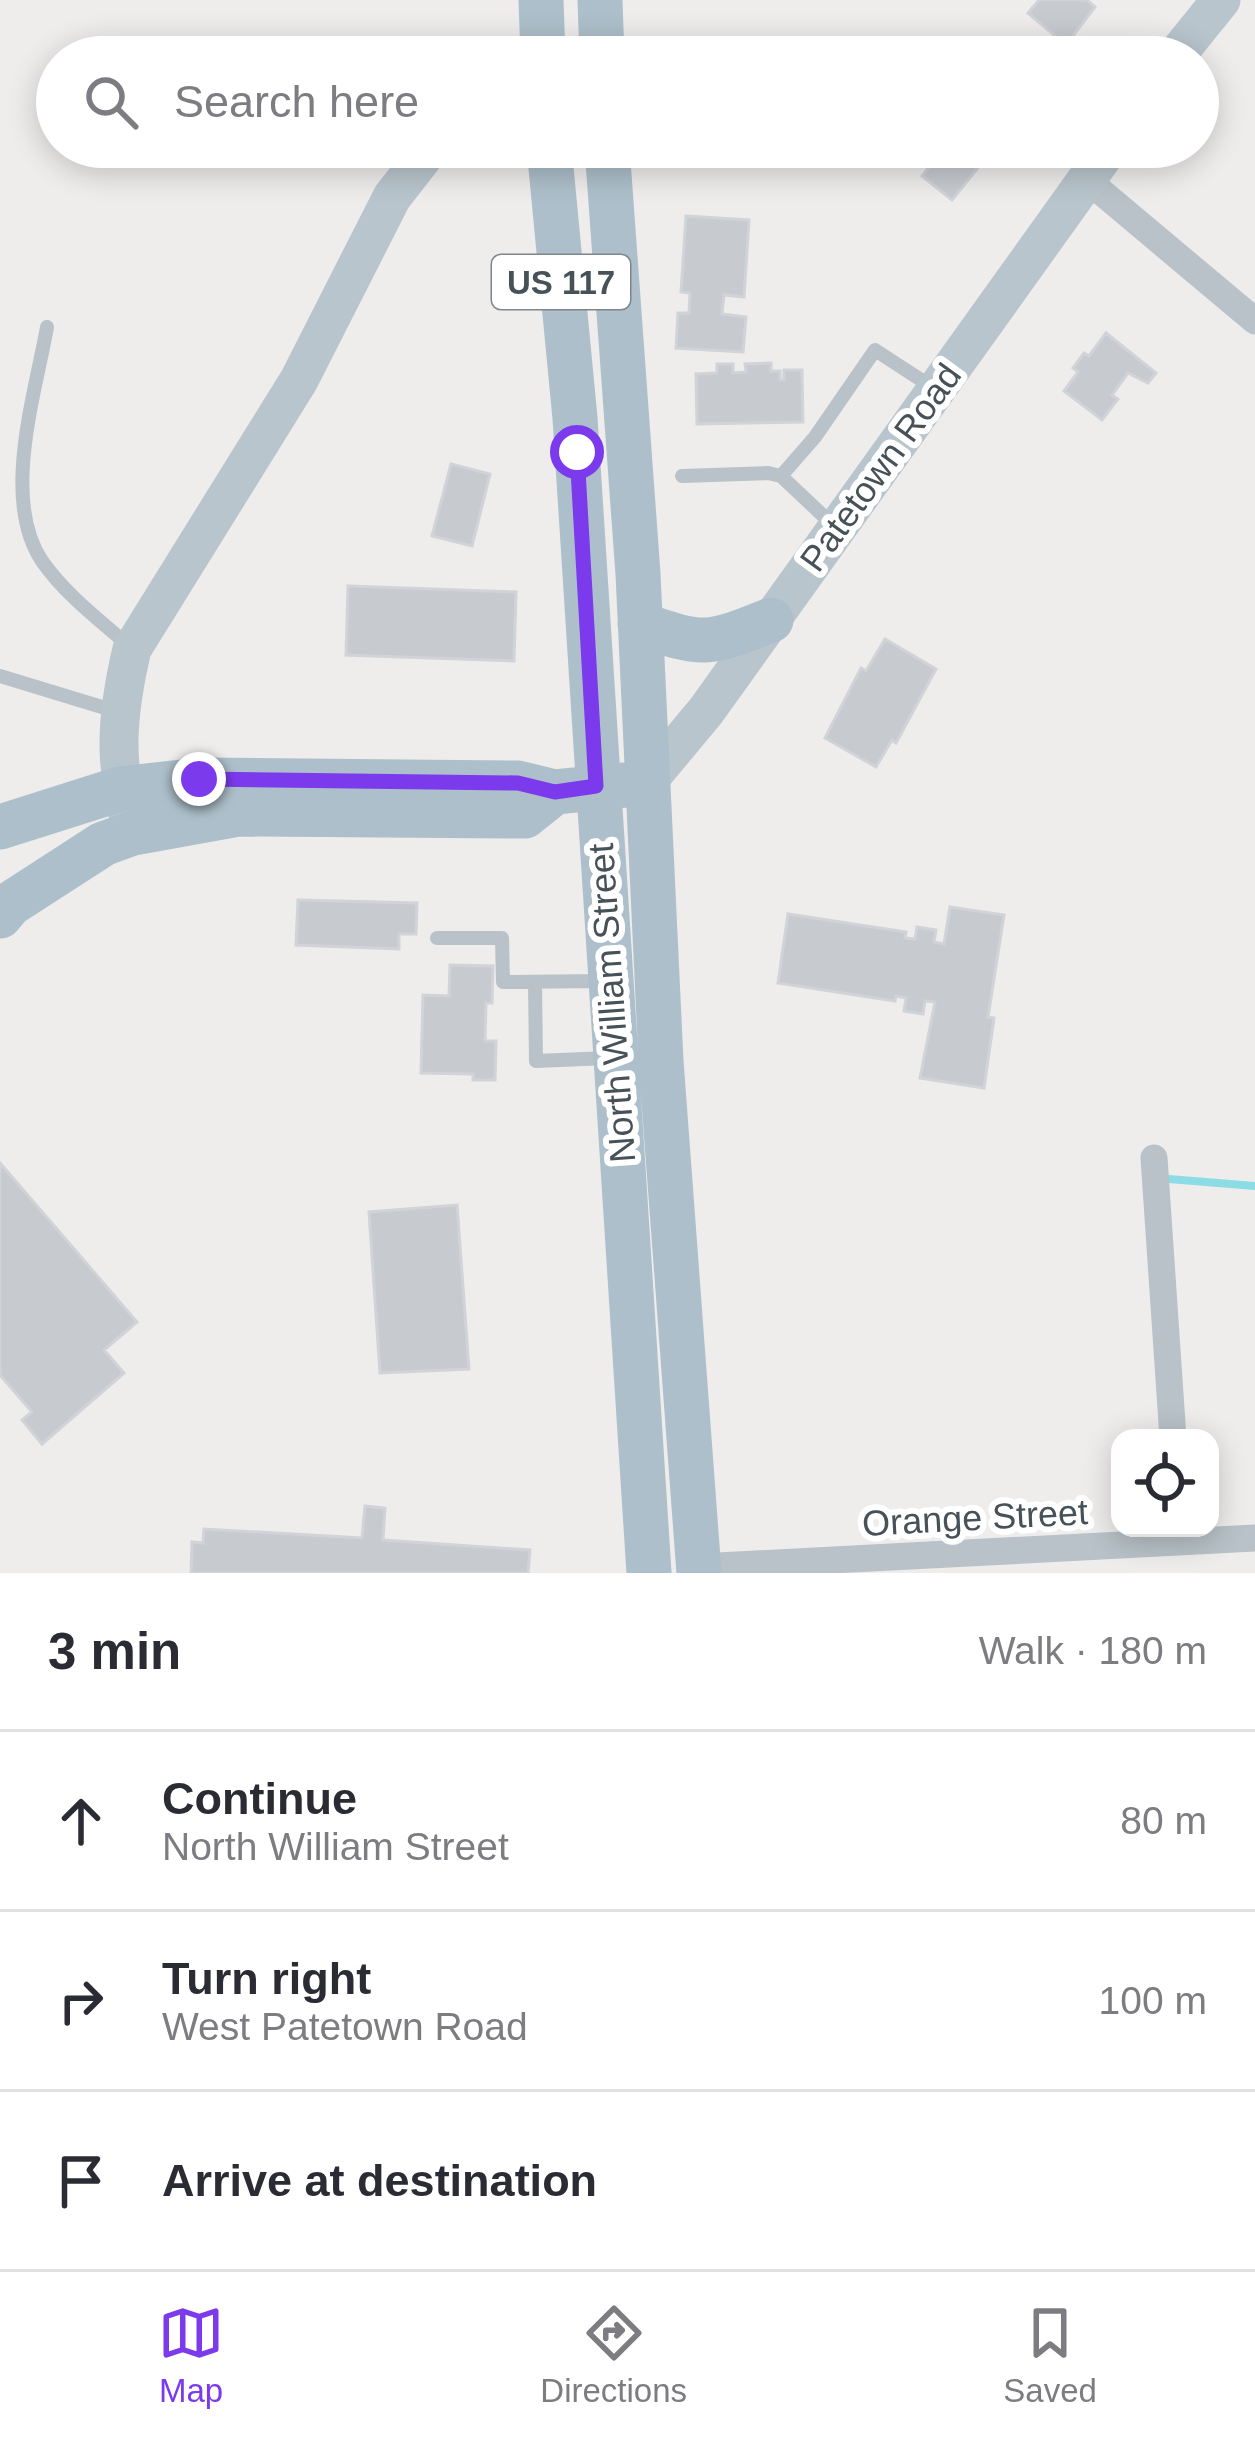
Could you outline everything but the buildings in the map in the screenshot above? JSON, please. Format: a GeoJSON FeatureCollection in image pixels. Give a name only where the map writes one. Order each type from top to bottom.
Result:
{"type":"FeatureCollection","features":[{"type":"Feature","properties":{"kind":"main road"},"geometry":{"type":"LineString","coordinates":[[600,0],[601,36]]}},
{"type":"Feature","properties":{"kind":"main road"},"geometry":{"type":"LineString","coordinates":[[1187,36],[1204,5]]}},
{"type":"Feature","properties":{"kind":"main road"},"geometry":{"type":"LineString","coordinates":[[134,833],[120,789],[116,751],[132,649],[299,380],[392,197],[414,168]]}},
{"type":"Feature","properties":{"kind":"main road","name":"North William Street"},"geometry":{"type":"LineString","coordinates":[[550,168],[575,418],[575,789],[609,981],[649,1573]]}},
{"type":"Feature","properties":{"kind":"main road","name":"North William Street"},"geometry":{"type":"LineString","coordinates":[[608,168],[640,624],[661,1061],[699,1570]]}},
{"type":"Feature","properties":{"kind":"main road","name":"Patetown Road"},"geometry":{"type":"LineString","coordinates":[[646,783],[706,711],[1094,168]]}},
{"type":"Feature","properties":{"kind":"main road"},"geometry":{"type":"LineString","coordinates":[[640,624],[689,642],[714,643],[771,620]]}},
{"type":"Feature","properties":{"kind":"main road"},"geometry":{"type":"LineString","coordinates":[[0,827],[120,789],[199,779],[518,783],[575,789],[646,783]]}},
{"type":"Feature","properties":{"kind":"main road"},"geometry":{"type":"LineString","coordinates":[[0,916],[10,904],[103,844],[134,833],[238,814],[526,817],[575,789]]}},
{"type":"Feature","properties":{"kind":"main road"},"geometry":{"type":"LineString","coordinates":[[624,1186],[640,1215],[646,1252],[674,1547],[679,1560],[699,1570]]}},
{"type":"Feature","properties":{"kind":"street"},"geometry":{"type":"LineString","coordinates":[[1086,179],[1255,321]]}},
{"type":"Feature","properties":{"kind":"street"},"geometry":{"type":"LineString","coordinates":[[1154,1158],[1172,1429]]}},
{"type":"Feature","properties":{"kind":"street","name":"Orange Street"},"geometry":{"type":"LineString","coordinates":[[699,1570],[1153,1537]]}},
{"type":"Feature","properties":{"kind":"street"},"geometry":{"type":"LineString","coordinates":[[1180,1537],[1182,1573]]}},
{"type":"Feature","properties":{"kind":"street","name":"Orange Street"},"geometry":{"type":"LineString","coordinates":[[1219,1537],[1255,1538]]}},
{"type":"Feature","properties":{"kind":"lane"},"geometry":{"type":"LineString","coordinates":[[47,327],[21,478],[22,505],[44,565],[73,598],[132,649]]}},
{"type":"Feature","properties":{"kind":"lane"},"geometry":{"type":"LineString","coordinates":[[782,476],[875,350],[935,389]]}},
{"type":"Feature","properties":{"kind":"lane"},"geometry":{"type":"LineString","coordinates":[[682,476],[782,476],[836,528]]}},
{"type":"Feature","properties":{"kind":"lane"},"geometry":{"type":"LineString","coordinates":[[0,676],[120,712]]}},
{"type":"Feature","properties":{"kind":"lane"},"geometry":{"type":"LineString","coordinates":[[437,938],[502,938],[503,982],[609,981]]}},
{"type":"Feature","properties":{"kind":"lane"},"geometry":{"type":"LineString","coordinates":[[535,982],[536,1061],[615,1058]]}},
{"type":"Feature","properties":{"kind":"waterway"},"geometry":{"type":"LineString","coordinates":[[1169,1179],[1255,1186]]}},
{"type":"Feature","properties":{"kind":"route"},"geometry":{"type":"LineString","coordinates":[[199,779],[518,783],[555,792],[596,786],[577,452]]}}]}
